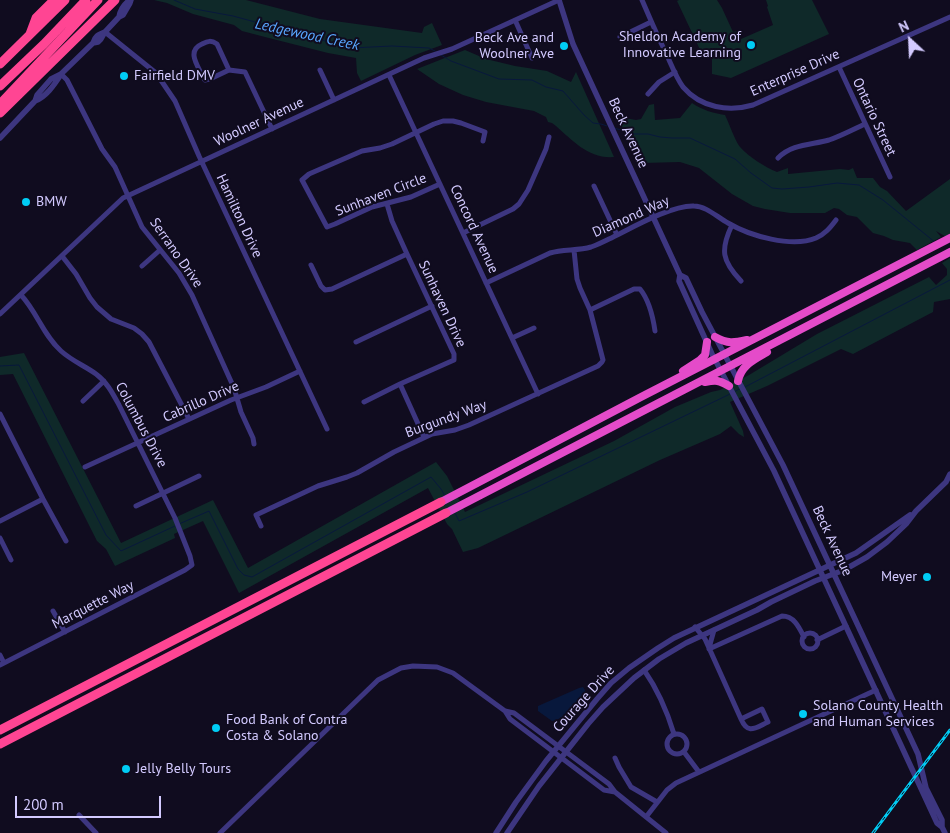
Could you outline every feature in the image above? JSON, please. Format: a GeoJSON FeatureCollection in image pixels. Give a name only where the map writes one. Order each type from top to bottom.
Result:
{"type":"FeatureCollection","features":[{"type":"Feature","properties":{"kind":"highway"},"geometry":{"type":"LineString","coordinates":[[30,36],[36,18],[54,0]]}},
{"type":"Feature","properties":{"kind":"highway"},"geometry":{"type":"LineString","coordinates":[[0,64],[65,0]]}},
{"type":"Feature","properties":{"kind":"highway"},"geometry":{"type":"LineString","coordinates":[[0,86],[86,0]]}},
{"type":"Feature","properties":{"kind":"highway"},"geometry":{"type":"LineString","coordinates":[[0,104],[98,0]]}},
{"type":"Feature","properties":{"kind":"highway"},"geometry":{"type":"LineString","coordinates":[[0,113],[115,0]]}},
{"type":"Feature","properties":{"kind":"highway"},"geometry":{"type":"LineString","coordinates":[[3,728],[947,240]]}},
{"type":"Feature","properties":{"kind":"highway"},"geometry":{"type":"LineString","coordinates":[[0,744],[950,252]]}},
{"type":"Feature","properties":{"kind":"highway"},"geometry":{"type":"LineString","coordinates":[[738,381],[743,368],[776,347],[792,333]]}},
{"type":"Feature","properties":{"kind":"highway"},"geometry":{"type":"LineString","coordinates":[[715,337],[727,343],[757,339]]}},
{"type":"Feature","properties":{"kind":"highway"},"geometry":{"type":"LineString","coordinates":[[642,397],[700,360],[705,354],[707,342]]}},
{"type":"Feature","properties":{"kind":"highway"},"geometry":{"type":"LineString","coordinates":[[698,382],[716,380],[729,386]]}},
{"type":"Feature","properties":{"kind":"highway"},"geometry":{"type":"LineString","coordinates":[[0,749],[14,742],[35,725]]}},
{"type":"Feature","properties":{"kind":"street"},"geometry":{"type":"LineString","coordinates":[[0,138],[35,101],[37,95],[51,79],[61,74],[93,43],[94,38],[105,32],[123,15],[130,0]]}},
{"type":"Feature","properties":{"kind":"street","name":"Woolner Avenue"},"geometry":{"type":"LineString","coordinates":[[0,314],[118,201],[128,195],[420,60],[559,0]]}},
{"type":"Feature","properties":{"kind":"street","name":"Beck Avenue"},"geometry":{"type":"LineString","coordinates":[[559,0],[573,44],[680,275],[679,281],[715,360],[774,471],[937,823],[943,830]]}},
{"type":"Feature","properties":{"kind":"street","name":"Enterprise Drive"},"geometry":{"type":"LineString","coordinates":[[642,0],[674,72],[683,86],[705,103],[730,109],[753,105],[950,17]]}},
{"type":"Feature","properties":{"kind":"street"},"geometry":{"type":"LineString","coordinates":[[515,20],[532,58]]}},
{"type":"Feature","properties":{"kind":"street"},"geometry":{"type":"LineString","coordinates":[[620,36],[652,22]]}},
{"type":"Feature","properties":{"kind":"street","name":"Hamilton Drive"},"geometry":{"type":"LineString","coordinates":[[105,32],[156,73],[175,101],[327,429]]}},
{"type":"Feature","properties":{"kind":"street"},"geometry":{"type":"LineString","coordinates":[[229,70],[218,44],[208,41],[197,46],[194,50],[193,56],[205,80],[229,70],[245,72],[272,129]]}},
{"type":"Feature","properties":{"kind":"street","name":"Ontario Street"},"geometry":{"type":"LineString","coordinates":[[839,67],[890,177]]}},
{"type":"Feature","properties":{"kind":"street"},"geometry":{"type":"LineString","coordinates":[[320,70],[334,100]]}},
{"type":"Feature","properties":{"kind":"street"},"geometry":{"type":"LineString","coordinates":[[648,94],[659,82],[674,72]]}},
{"type":"Feature","properties":{"kind":"street","name":"Serrano Drive"},"geometry":{"type":"LineString","coordinates":[[61,74],[67,80],[102,149],[115,167],[142,227],[178,273],[192,295],[234,388],[254,444]]}},
{"type":"Feature","properties":{"kind":"street","name":"Concord Avenue"},"geometry":{"type":"LineString","coordinates":[[389,75],[538,394]]}},
{"type":"Feature","properties":{"kind":"street"},"geometry":{"type":"LineString","coordinates":[[416,132],[444,121],[453,121],[485,132],[483,141]]}},
{"type":"Feature","properties":{"kind":"street"},"geometry":{"type":"LineString","coordinates":[[778,158],[791,149],[830,139],[865,124]]}},
{"type":"Feature","properties":{"kind":"street","name":"Sunhaven Circle"},"geometry":{"type":"LineString","coordinates":[[416,132],[392,144],[362,151],[309,174],[302,180],[327,226],[440,184]]}},
{"type":"Feature","properties":{"kind":"street"},"geometry":{"type":"LineString","coordinates":[[463,232],[504,214],[519,204],[528,190],[549,137]]}},
{"type":"Feature","properties":{"kind":"street"},"geometry":{"type":"LineString","coordinates":[[594,186],[617,235]]}},
{"type":"Feature","properties":{"kind":"street","name":"Sunhaven Drive"},"geometry":{"type":"LineString","coordinates":[[387,204],[392,221],[454,354],[454,360],[400,384]]}},
{"type":"Feature","properties":{"kind":"street","name":"Diamond Way"},"geometry":{"type":"LineString","coordinates":[[486,283],[550,253],[592,247],[680,208],[695,206],[752,234],[781,240],[806,241],[817,238],[827,232],[836,220]]}},
{"type":"Feature","properties":{"kind":"street"},"geometry":{"type":"LineString","coordinates":[[732,225],[724,247],[724,254],[727,264],[741,281]]}},
{"type":"Feature","properties":{"kind":"street"},"geometry":{"type":"LineString","coordinates":[[142,266],[160,250]]}},
{"type":"Feature","properties":{"kind":"street","name":"Burgundy Way"},"geometry":{"type":"LineString","coordinates":[[261,526],[256,515],[318,486],[357,473],[424,437],[469,425],[598,366],[603,360],[590,310],[577,279],[574,250]]}},
{"type":"Feature","properties":{"kind":"street"},"geometry":{"type":"LineString","coordinates":[[311,265],[321,286],[325,290],[332,289],[407,254]]}},
{"type":"Feature","properties":{"kind":"street"},"geometry":{"type":"LineString","coordinates":[[62,256],[97,307],[111,319],[134,328],[149,342],[189,419]]}},
{"type":"Feature","properties":{"kind":"street","name":"Beck Avenue"},"geometry":{"type":"LineString","coordinates":[[680,275],[686,278],[783,465],[918,754],[926,788],[942,820],[943,830]]}},
{"type":"Feature","properties":{"kind":"street"},"geometry":{"type":"LineString","coordinates":[[590,310],[634,289],[640,289],[653,318],[655,331]]}},
{"type":"Feature","properties":{"kind":"street","name":"Columbus Drive"},"geometry":{"type":"LineString","coordinates":[[21,295],[29,304],[50,339],[61,351],[104,381],[119,405],[175,518],[192,565]]}},
{"type":"Feature","properties":{"kind":"street"},"geometry":{"type":"LineString","coordinates":[[356,342],[432,306]]}},
{"type":"Feature","properties":{"kind":"street"},"geometry":{"type":"LineString","coordinates":[[512,338],[534,328]]}},
{"type":"Feature","properties":{"kind":"street","name":"Cabrillo Drive"},"geometry":{"type":"LineString","coordinates":[[85,467],[237,397],[266,387],[300,371]]}},
{"type":"Feature","properties":{"kind":"street"},"geometry":{"type":"LineString","coordinates":[[83,401],[104,381]]}},
{"type":"Feature","properties":{"kind":"street"},"geometry":{"type":"LineString","coordinates":[[364,402],[400,384],[424,437]]}},
{"type":"Feature","properties":{"kind":"street"},"geometry":{"type":"LineString","coordinates":[[0,414],[66,541]]}},
{"type":"Feature","properties":{"kind":"street"},"geometry":{"type":"LineString","coordinates":[[916,511],[946,482],[950,474]]}},
{"type":"Feature","properties":{"kind":"street"},"geometry":{"type":"LineString","coordinates":[[136,506],[199,476]]}},
{"type":"Feature","properties":{"kind":"street"},"geometry":{"type":"LineString","coordinates":[[0,521],[43,499]]}},
{"type":"Feature","properties":{"kind":"street","name":"Courage Drive"},"geometry":{"type":"LineString","coordinates":[[496,833],[516,802],[583,714],[629,668],[658,648],[695,627],[856,553],[916,511]]}},
{"type":"Feature","properties":{"kind":"street","name":"Courage Drive"},"geometry":{"type":"LineString","coordinates":[[507,833],[539,786],[603,707],[644,670],[686,642],[857,563],[887,542],[916,511]]}},
{"type":"Feature","properties":{"kind":"street"},"geometry":{"type":"LineString","coordinates":[[0,538],[11,560]]}},
{"type":"Feature","properties":{"kind":"street","name":"Marquette Way"},"geometry":{"type":"LineString","coordinates":[[2,664],[192,565]]}},
{"type":"Feature","properties":{"kind":"street"},"geometry":{"type":"LineString","coordinates":[[53,611],[65,632]]}},
{"type":"Feature","properties":{"kind":"street"},"geometry":{"type":"LineString","coordinates":[[709,649],[782,616],[790,617],[794,620],[804,637],[803,644],[808,648],[814,647],[817,643],[815,635],[810,633],[804,637]]}},
{"type":"Feature","properties":{"kind":"street"},"geometry":{"type":"LineString","coordinates":[[817,640],[846,626]]}},
{"type":"Feature","properties":{"kind":"street"},"geometry":{"type":"LineString","coordinates":[[695,627],[709,649],[741,719],[744,725],[748,729],[752,729],[768,722],[762,709],[741,719]]}},
{"type":"Feature","properties":{"kind":"street"},"geometry":{"type":"LineString","coordinates":[[709,649],[714,630]]}},
{"type":"Feature","properties":{"kind":"street"},"geometry":{"type":"LineString","coordinates":[[0,655],[2,664]]}},
{"type":"Feature","properties":{"kind":"street"},"geometry":{"type":"LineString","coordinates":[[220,833],[370,687],[388,673],[400,668],[413,666],[437,667],[453,673],[505,711],[510,719],[604,790],[615,792]]}},
{"type":"Feature","properties":{"kind":"street"},"geometry":{"type":"LineString","coordinates":[[644,670],[654,684],[667,711],[674,734]]}},
{"type":"Feature","properties":{"kind":"street"},"geometry":{"type":"LineString","coordinates":[[646,816],[667,790],[676,783],[876,690]]}},
{"type":"Feature","properties":{"kind":"street"},"geometry":{"type":"LineString","coordinates":[[505,711],[514,713],[609,784],[615,792],[666,833]]}},
{"type":"Feature","properties":{"kind":"street"},"geometry":{"type":"LineString","coordinates":[[674,734],[685,738],[688,745],[684,752],[676,755],[669,751],[667,744],[670,736],[674,734]]}},
{"type":"Feature","properties":{"kind":"street"},"geometry":{"type":"LineString","coordinates":[[684,752],[699,772]]}},
{"type":"Feature","properties":{"kind":"street"},"geometry":{"type":"LineString","coordinates":[[615,758],[631,787],[657,802]]}},
{"type":"Feature","properties":{"kind":"street"},"geometry":{"type":"LineString","coordinates":[[79,815],[96,833]]}},
{"type":"Feature","properties":{"kind":"green space"},"geometry":{"type":"Polygon","coordinates":[[[154,0],[246,0],[320,19],[422,33],[424,27],[432,23],[442,45],[415,55],[361,81],[357,73],[356,58],[328,53],[242,31],[234,25],[193,14],[167,3],[154,0]]]}},
{"type":"Feature","properties":{"kind":"green space","name":"Sheldon Academy of Innovative Learning"},"geometry":{"type":"Polygon","coordinates":[[[717,0],[733,32],[737,31],[741,39],[773,25],[766,0],[812,0],[829,34],[731,78],[712,74],[712,54],[711,52],[703,56],[677,1],[717,0]]]}},
{"type":"Feature","properties":{"kind":"green space"},"geometry":{"type":"Polygon","coordinates":[[[465,50],[486,59],[547,71],[571,82],[576,72],[614,157],[597,155],[582,148],[552,123],[548,122],[546,117],[534,111],[486,102],[463,95],[439,84],[417,69],[465,50]]]}},
{"type":"Feature","properties":{"kind":"green space"},"geometry":{"type":"Polygon","coordinates":[[[692,103],[708,111],[725,115],[740,147],[762,165],[777,172],[788,168],[788,174],[840,169],[849,170],[853,168],[857,178],[873,178],[906,211],[950,179],[950,239],[936,231],[941,237],[917,250],[910,243],[893,240],[873,233],[857,217],[847,215],[839,209],[834,208],[825,213],[790,213],[765,209],[753,206],[732,194],[699,168],[680,162],[643,163],[640,165],[620,123],[625,118],[641,119],[649,105],[654,104],[655,120],[680,118],[692,103]]]}},
{"type":"Feature","properties":{"kind":"green space"},"geometry":{"type":"Polygon","coordinates":[[[950,258],[950,299],[934,302],[933,312],[853,354],[841,349],[767,386],[730,402],[744,437],[731,426],[720,434],[660,460],[478,548],[463,552],[428,488],[239,593],[203,521],[174,534],[175,538],[115,566],[106,549],[97,541],[13,374],[0,375],[0,357],[24,353],[121,543],[213,500],[248,568],[436,462],[447,476],[465,512],[614,441],[675,407],[720,390],[749,375],[817,334],[929,277],[936,285],[947,275],[947,269],[942,263],[950,258]]]}},
{"type":"Feature","properties":{"kind":"water"},"geometry":{"type":"Polygon","coordinates":[[[583,687],[586,692],[561,718],[552,721],[538,711],[538,706],[583,687]]]}},
{"type":"Feature","properties":{"kind":"waterway","name":"Ledgewood Creek"},"geometry":{"type":"LineString","coordinates":[[174,0],[195,9],[233,16],[351,48],[392,46],[429,48],[435,51]]}},
{"type":"Feature","properties":{"kind":"waterway","name":"Ledgewood Creek"},"geometry":{"type":"LineString","coordinates":[[441,55],[451,61],[499,79],[532,80],[546,87],[563,91],[593,123],[607,126]]}},
{"type":"Feature","properties":{"kind":"waterway","name":"Ledgewood Creek"},"geometry":{"type":"LineString","coordinates":[[614,128],[635,134],[690,138],[735,159],[772,188],[809,187],[837,183],[859,185],[883,200],[936,243]]}},
{"type":"Feature","properties":{"kind":"waterway"},"geometry":{"type":"LineString","coordinates":[[745,387],[950,280]]}},
{"type":"Feature","properties":{"kind":"waterway"},"geometry":{"type":"LineString","coordinates":[[0,366],[19,365],[106,535],[121,551],[175,526]]}},
{"type":"Feature","properties":{"kind":"waterway"},"geometry":{"type":"LineString","coordinates":[[734,392],[741,388]]}},
{"type":"Feature","properties":{"kind":"waterway"},"geometry":{"type":"LineString","coordinates":[[455,513],[459,521],[527,492],[730,394]]}},
{"type":"Feature","properties":{"kind":"waterway"},"geometry":{"type":"LineString","coordinates":[[179,524],[209,511],[238,569],[244,575],[252,577],[431,477],[445,496]]}},
{"type":"Feature","properties":{"kind":"railway"},"geometry":{"type":"LineString","coordinates":[[873,833],[950,730]]}},
{"type":"Feature","properties":{"kind":"place","name":"Sheldon Academy of Innovative Learning"},"geometry":{"type":"Point","coordinates":[751,45]}},
{"type":"Feature","properties":{"kind":"place","name":"Beck Ave and Woolner Ave"},"geometry":{"type":"Point","coordinates":[564,46]}},
{"type":"Feature","properties":{"kind":"place","name":"Fairfield DMV"},"geometry":{"type":"Point","coordinates":[124,76]}},
{"type":"Feature","properties":{"kind":"place","name":"BMW"},"geometry":{"type":"Point","coordinates":[26,202]}},
{"type":"Feature","properties":{"kind":"place","name":"Meyer"},"geometry":{"type":"Point","coordinates":[927,577]}},
{"type":"Feature","properties":{"kind":"place","name":"Solano County Health and Human Services"},"geometry":{"type":"Point","coordinates":[803,714]}},
{"type":"Feature","properties":{"kind":"place","name":"Food Bank of Contra Costa & Solano"},"geometry":{"type":"Point","coordinates":[216,728]}},
{"type":"Feature","properties":{"kind":"place","name":"Jelly Belly Tours"},"geometry":{"type":"Point","coordinates":[126,769]}}]}
